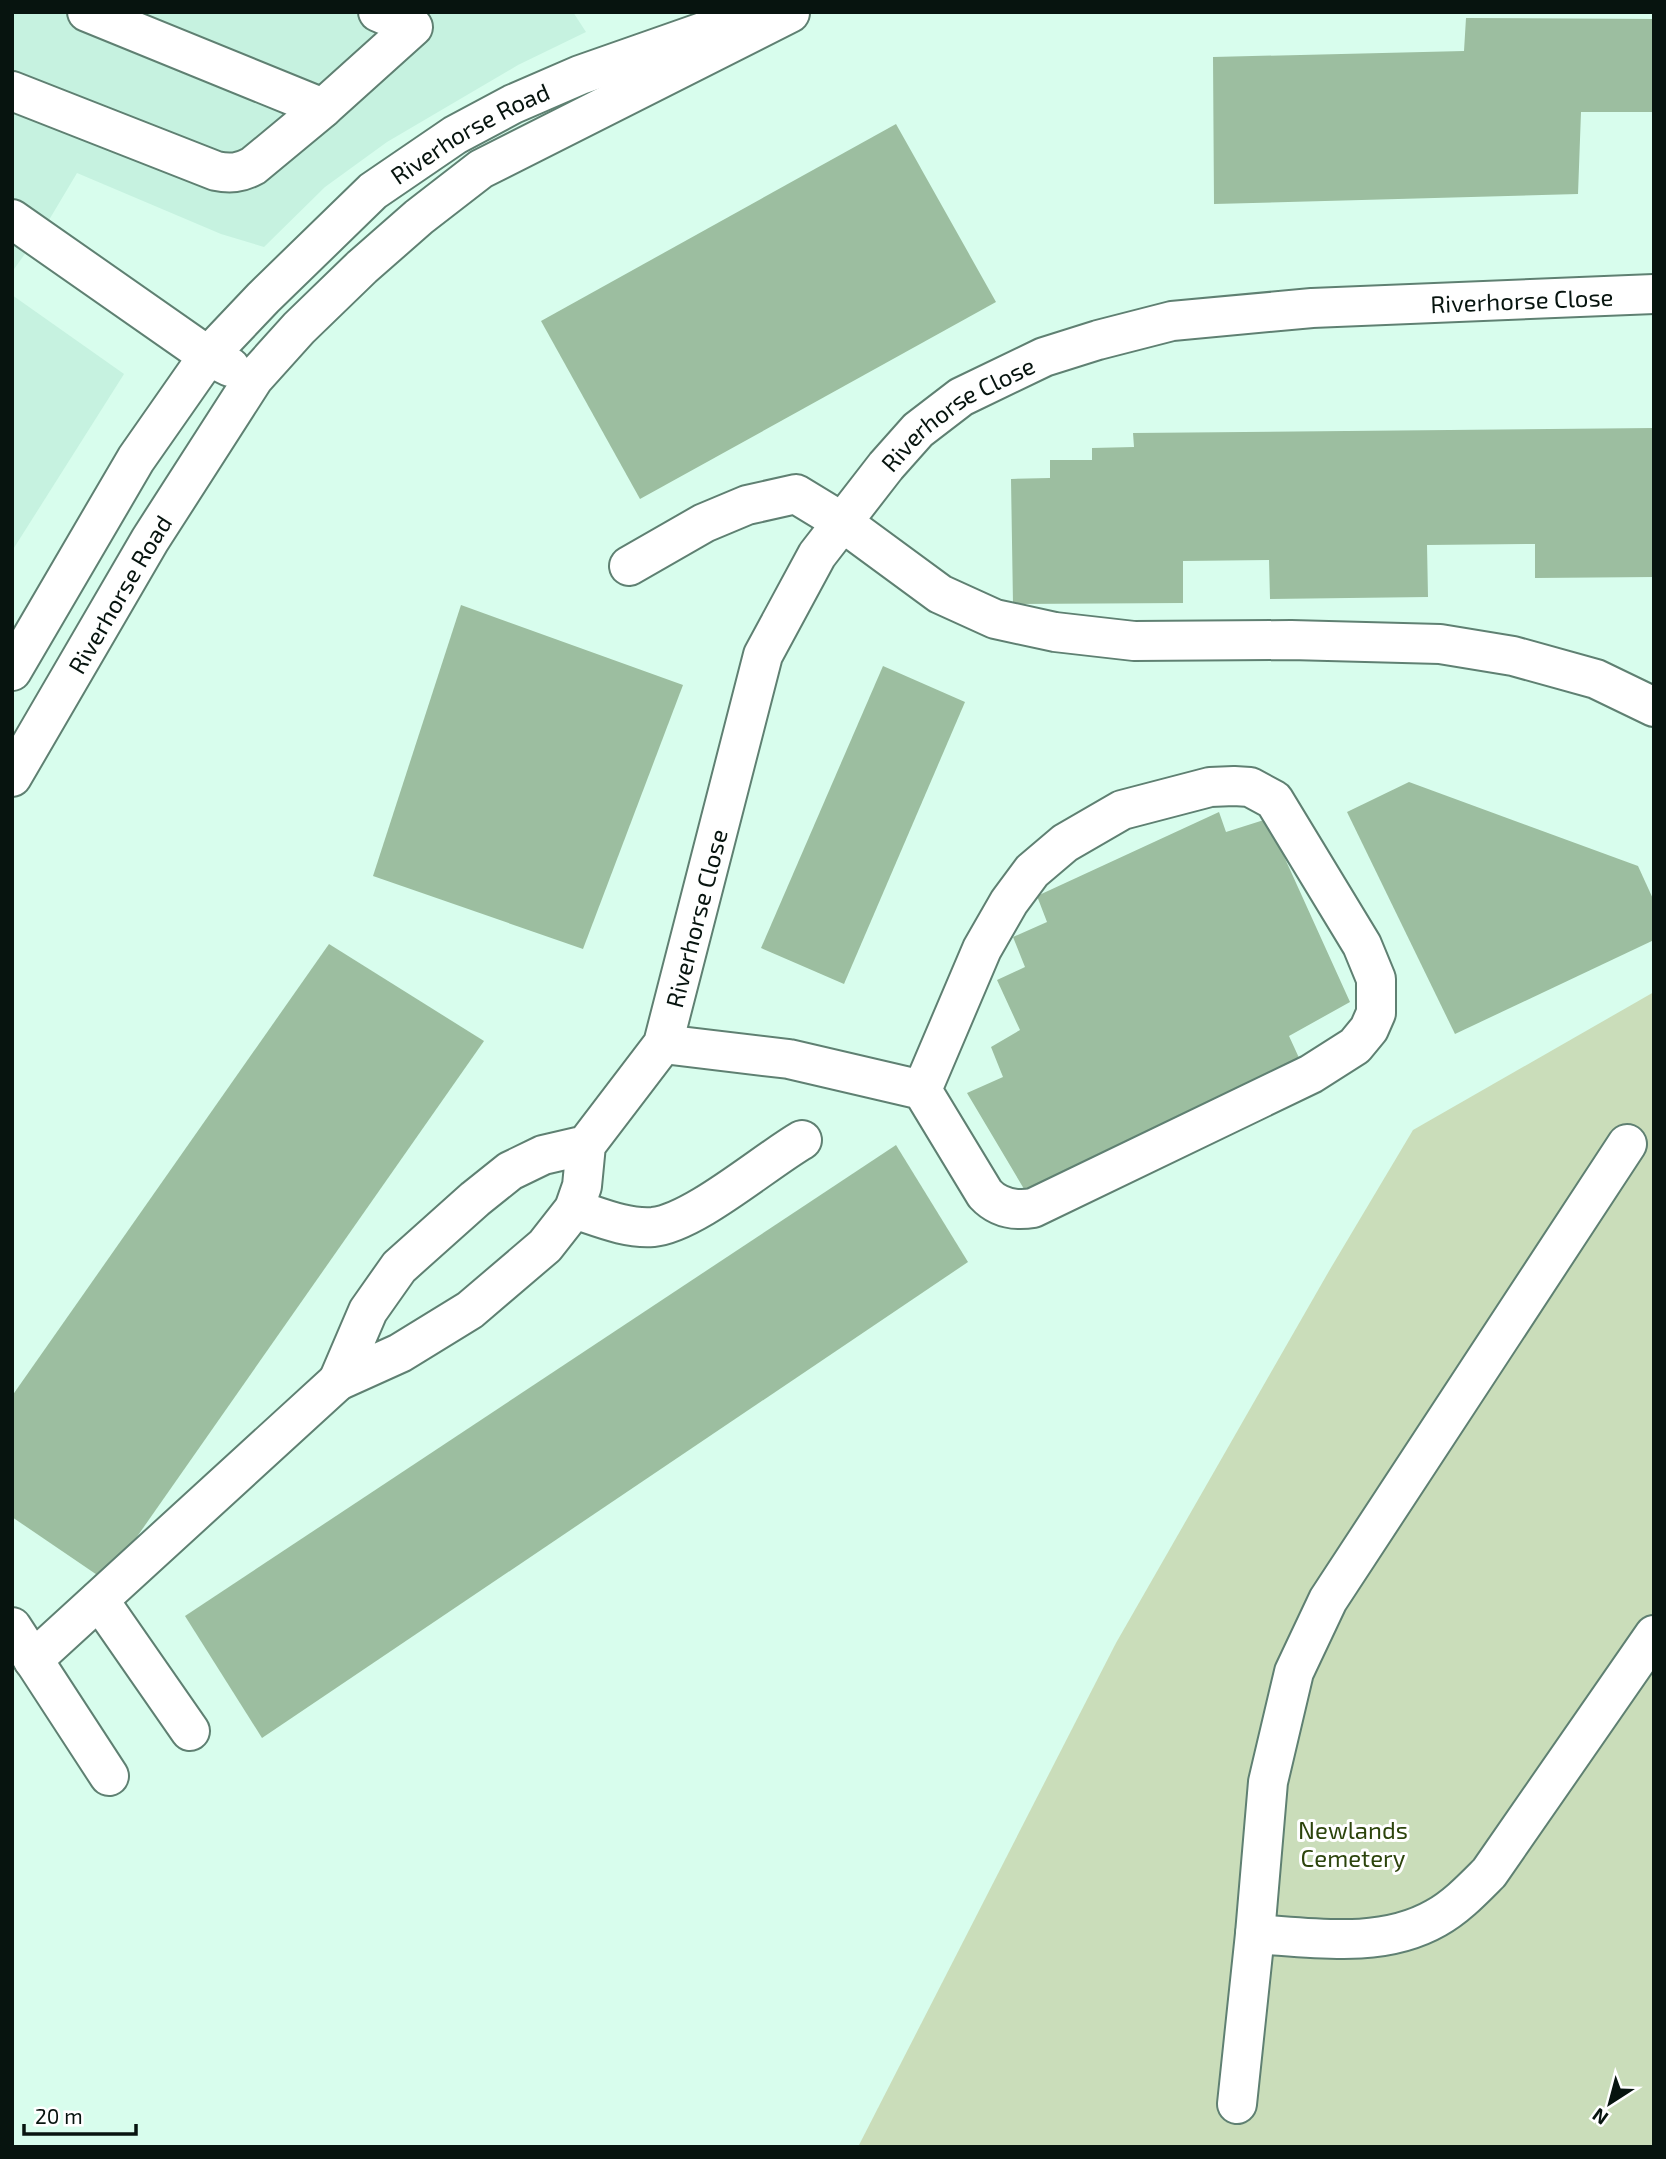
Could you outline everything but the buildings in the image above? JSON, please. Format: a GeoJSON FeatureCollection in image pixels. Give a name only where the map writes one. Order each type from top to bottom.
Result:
{"type":"FeatureCollection","features":[{"type":"Feature","properties":{"kind":"lane"},"geometry":{"type":"LineString","coordinates":[[87,12],[323,108]]}},
{"type":"Feature","properties":{"kind":"lane"},"geometry":{"type":"LineString","coordinates":[[12,92],[216,171],[244,171],[323,108],[413,27],[378,12]]}},
{"type":"Feature","properties":{"kind":"lane","name":"Riverhorse Road"},"geometry":{"type":"LineString","coordinates":[[12,671],[136,459],[208,356],[263,298],[373,191],[455,135],[513,104],[593,70],[730,21],[791,13]]}},
{"type":"Feature","properties":{"kind":"lane","name":"Riverhorse Road"},"geometry":{"type":"LineString","coordinates":[[12,778],[150,540],[254,378],[299,328],[419,217],[481,169],[791,13]]}},
{"type":"Feature","properties":{"kind":"lane"},"geometry":{"type":"LineString","coordinates":[[12,219],[208,356],[254,378]]}},
{"type":"Feature","properties":{"kind":"lane","name":"Riverhorse Close"},"geometry":{"type":"LineString","coordinates":[[663,1044],[763,655],[817,555],[842,522],[918,430],[961,397],[1044,357],[1172,321],[1312,309],[1654,294]]}},
{"type":"Feature","properties":{"kind":"lane"},"geometry":{"type":"LineString","coordinates":[[629,566],[704,523],[747,505],[796,494],[842,522],[940,594],[995,619],[1055,632],[1134,641],[1291,640],[1440,644],[1513,656],[1596,680],[1654,707]]}},
{"type":"Feature","properties":{"kind":"lane"},"geometry":{"type":"LineString","coordinates":[[33,1660],[338,1381],[400,1353],[470,1311],[545,1246],[574,1209],[582,1186],[586,1145],[663,1044],[789,1059],[922,1090],[985,1194],[991,1201],[1020,1210],[1033,1208],[1311,1074],[1355,1046],[1369,1028],[1376,1013],[1376,979],[1362,945],[1274,800],[1250,787],[1210,787],[1122,810],[1065,843],[1032,871],[1009,902],[982,950],[922,1090]]}},
{"type":"Feature","properties":{"kind":"lane"},"geometry":{"type":"LineString","coordinates":[[574,1209],[618,1224],[653,1227],[702,1207],[802,1140]]}},
{"type":"Feature","properties":{"kind":"lane"},"geometry":{"type":"LineString","coordinates":[[1237,2104],[1268,1782],[1294,1672],[1328,1600],[1627,1144]]}},
{"type":"Feature","properties":{"kind":"lane"},"geometry":{"type":"LineString","coordinates":[[338,1381],[368,1311],[399,1267],[510,1171],[542,1155],[586,1145]]}},
{"type":"Feature","properties":{"kind":"lane"},"geometry":{"type":"LineString","coordinates":[[99,1600],[190,1731]]}},
{"type":"Feature","properties":{"kind":"lane"},"geometry":{"type":"LineString","coordinates":[[12,1627],[108,1776]]}},
{"type":"Feature","properties":{"kind":"lane"},"geometry":{"type":"LineString","coordinates":[[1255,1934],[1369,1939],[1406,1930],[1435,1919],[1460,1901],[1489,1872],[1654,1635]]}},
{"type":"Feature","properties":{"kind":"shaded area"},"geometry":{"type":"Polygon","coordinates":[[[12,12],[573,12],[586,32],[518,65],[387,142],[325,187],[264,247],[221,234],[77,173],[49,220],[12,272],[12,12]]]}},
{"type":"Feature","properties":{"kind":"shaded area"},"geometry":{"type":"Polygon","coordinates":[[[12,295],[124,374],[12,551],[12,295]]]}},
{"type":"Feature","properties":{"kind":"green space","name":"Newlands Cemetery"},"geometry":{"type":"Polygon","coordinates":[[[1654,992],[1654,2147],[858,2147],[1116,1643],[1413,1130],[1654,992]]]}}]}
